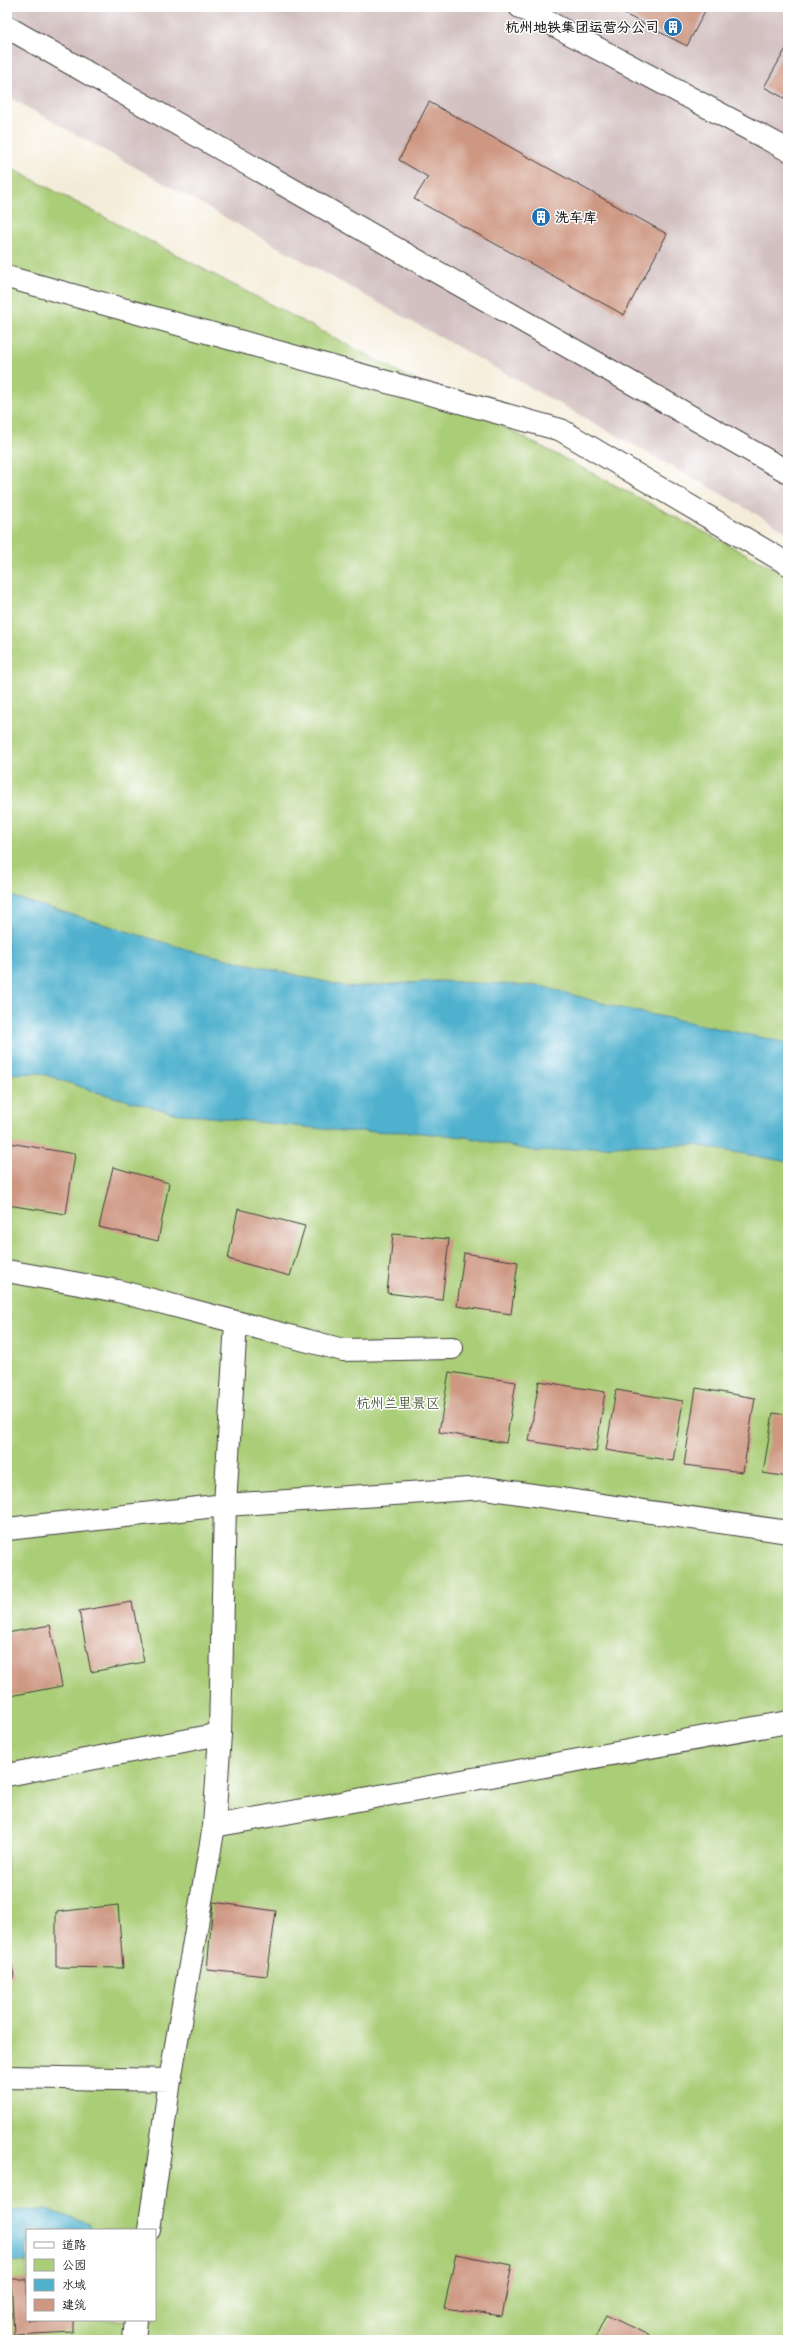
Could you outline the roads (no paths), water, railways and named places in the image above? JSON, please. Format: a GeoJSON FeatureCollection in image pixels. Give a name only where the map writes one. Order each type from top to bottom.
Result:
{"type":"FeatureCollection","features":[{"type":"Feature","properties":{"kind":"street"},"geometry":{"type":"LineString","coordinates":[[520,7],[788,150]]}},
{"type":"Feature","properties":{"kind":"street"},"geometry":{"type":"LineString","coordinates":[[7,27],[788,472]]}},
{"type":"Feature","properties":{"kind":"street"},"geometry":{"type":"LineString","coordinates":[[7,277],[561,430],[788,564]]}},
{"type":"Feature","properties":{"kind":"street"},"geometry":{"type":"LineString","coordinates":[[7,1271],[118,1291],[344,1350],[452,1348]]}},
{"type":"Feature","properties":{"kind":"street"},"geometry":{"type":"LineString","coordinates":[[149,2229],[170,2080],[214,1826],[220,1734],[225,1504],[236,1322]]}},
{"type":"Feature","properties":{"kind":"street"},"geometry":{"type":"LineString","coordinates":[[7,1529],[225,1504],[485,1488],[788,1532]]}},
{"type":"Feature","properties":{"kind":"street"},"geometry":{"type":"LineString","coordinates":[[214,1826],[788,1722]]}},
{"type":"Feature","properties":{"kind":"street"},"geometry":{"type":"LineString","coordinates":[[7,1775],[220,1734]]}},
{"type":"Feature","properties":{"kind":"street"},"geometry":{"type":"LineString","coordinates":[[7,2077],[170,2080]]}},
{"type":"Feature","properties":{"kind":"street"},"geometry":{"type":"LineString","coordinates":[[134,2340],[136,2321]]}},
{"type":"Feature","properties":{"kind":"water"},"geometry":{"type":"Polygon","coordinates":[[[7,895],[189,950],[348,987],[438,981],[541,986],[616,1007],[788,1043],[788,1162],[695,1145],[627,1145],[539,1152],[466,1137],[410,1132],[342,1131],[173,1113],[96,1092],[40,1073],[7,1074],[7,895]]]}},
{"type":"Feature","properties":{"kind":"water"},"geometry":{"type":"Polygon","coordinates":[[[44,2209],[90,2224],[92,2229],[26,2229],[26,2262],[7,2261],[7,2211],[44,2209]]]}},
{"type":"Feature","properties":{"kind":"place","name":"杭州地铁集团运营分公司"},"geometry":{"type":"Point","coordinates":[673,27]}},
{"type":"Feature","properties":{"kind":"place","name":"洗车库"},"geometry":{"type":"Point","coordinates":[541,217]}},
{"type":"Feature","properties":{"kind":"park label","name":"杭州兰里景区"},"geometry":{"type":"Point","coordinates":[398,1403]}}]}
